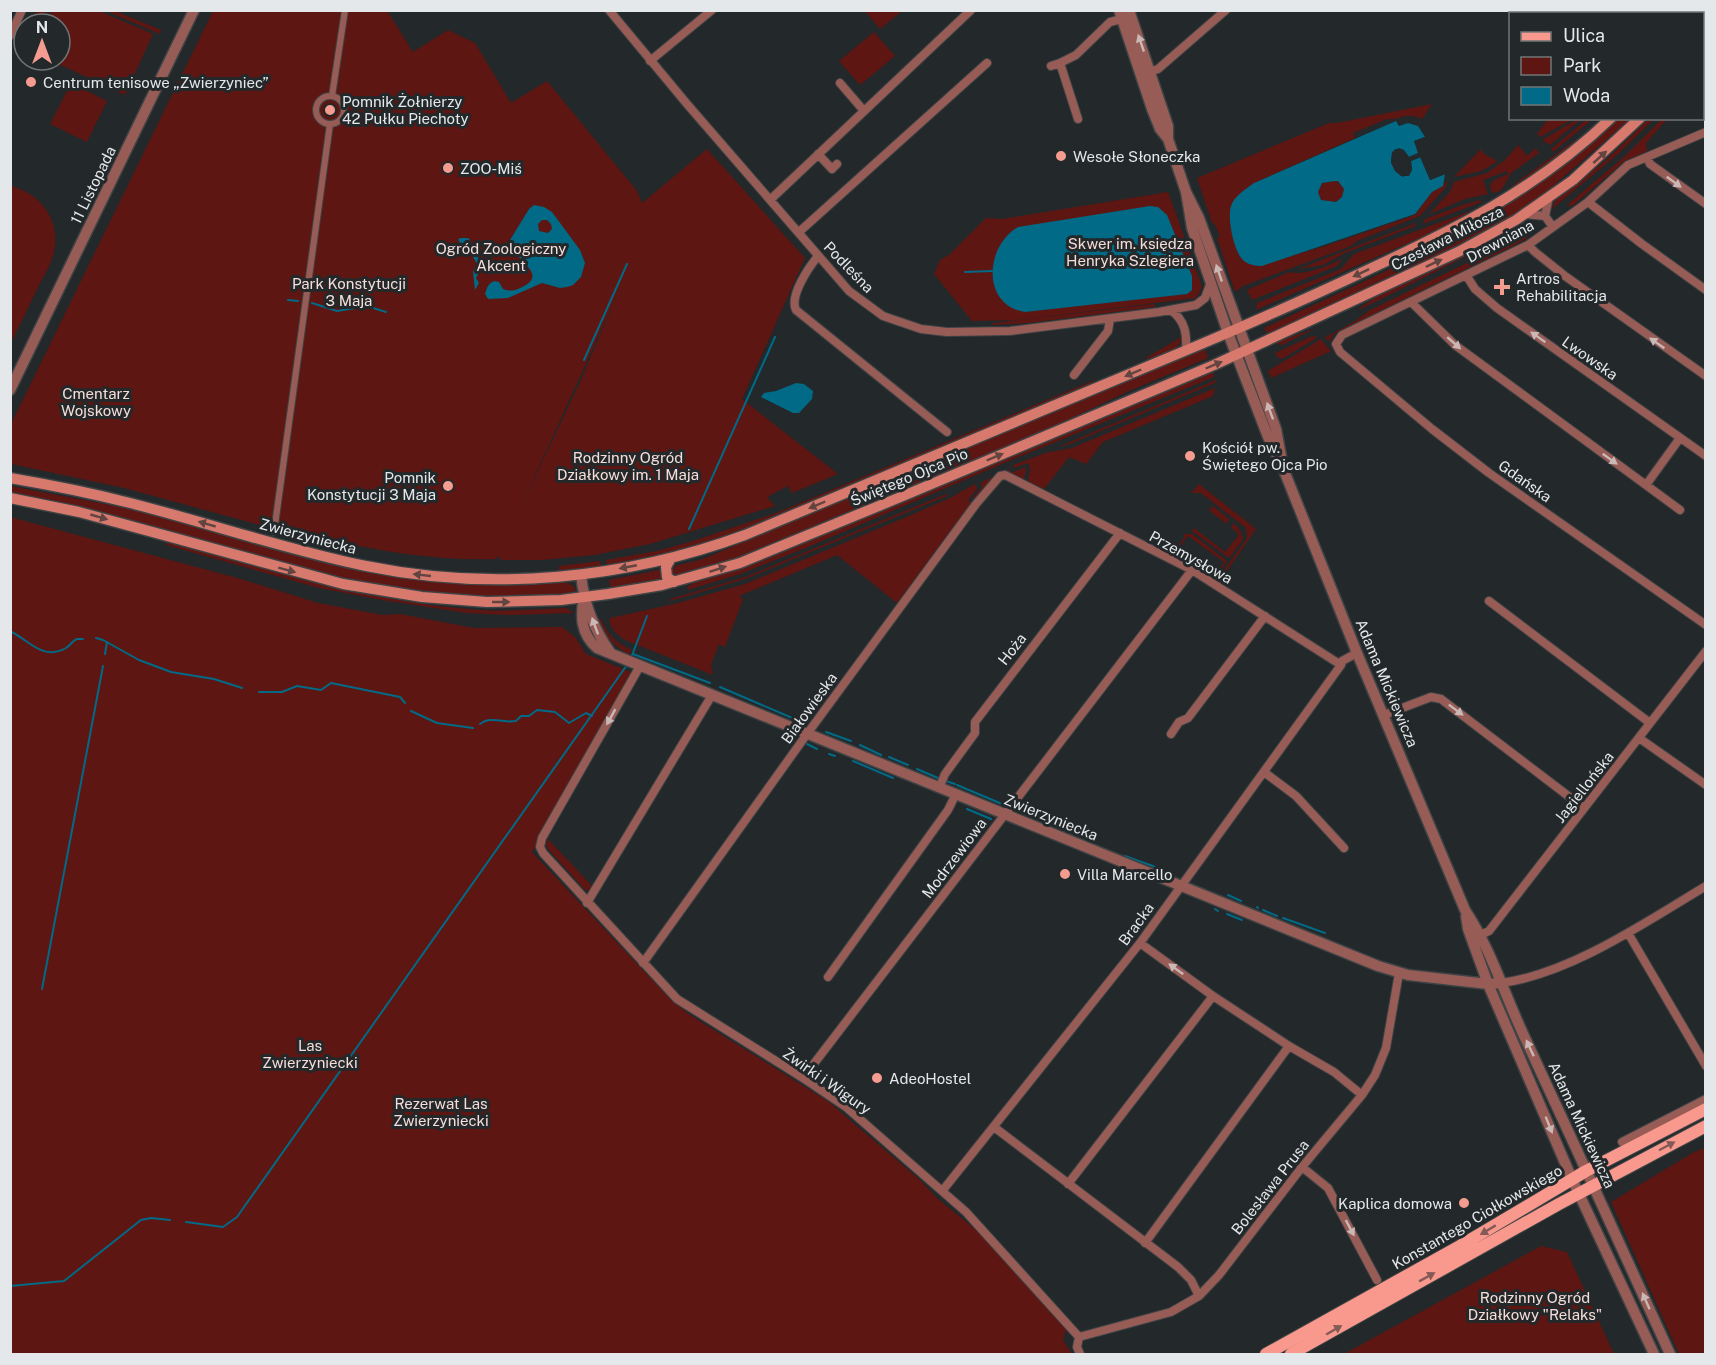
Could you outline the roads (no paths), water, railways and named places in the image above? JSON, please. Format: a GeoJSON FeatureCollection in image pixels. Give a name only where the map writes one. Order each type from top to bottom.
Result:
{"type":"FeatureCollection","features":[{"type":"Feature","properties":{"kind":"main road","name":"Czesława Miłosza"},"geometry":{"type":"LineString","coordinates":[[1234,331],[1399,256],[1481,215],[1544,175],[1580,147],[1609,120]]}},
{"type":"Feature","properties":{"kind":"main road","name":"Czesława Miłosza"},"geometry":{"type":"LineString","coordinates":[[1242,352],[1460,251],[1524,214],[1597,160],[1638,120]]}},
{"type":"Feature","properties":{"kind":"main road","name":"Świętego Ojca Pio"},"geometry":{"type":"LineString","coordinates":[[581,575],[671,558],[745,535],[1234,331]]}},
{"type":"Feature","properties":{"kind":"main road","name":"Świętego Ojca Pio"},"geometry":{"type":"LineString","coordinates":[[584,597],[674,582],[740,563],[1242,352]]}},
{"type":"Feature","properties":{"kind":"main road","name":"Zwierzyniecka"},"geometry":{"type":"LineString","coordinates":[[10,478],[78,490],[132,503],[368,567],[407,573],[480,579],[526,579],[581,575]]}},
{"type":"Feature","properties":{"kind":"main road"},"geometry":{"type":"LineString","coordinates":[[10,498],[79,512],[295,572],[381,591],[487,602],[584,597]]}},
{"type":"Feature","properties":{"kind":"main road"},"geometry":{"type":"LineString","coordinates":[[671,558],[666,571],[667,577],[674,582]]}},
{"type":"Feature","properties":{"kind":"main road","name":"Konstantego Ciołkowskiego"},"geometry":{"type":"LineString","coordinates":[[1266,1354],[1460,1246],[1586,1171],[1621,1147],[1706,1109]]}},
{"type":"Feature","properties":{"kind":"main road","name":"Konstantego Ciołkowskiego"},"geometry":{"type":"LineString","coordinates":[[1291,1354],[1544,1212],[1706,1126]]}},
{"type":"Feature","properties":{"kind":"main road"},"geometry":{"type":"LineString","coordinates":[[1621,1147],[1621,1162],[1632,1165]]}},
{"type":"Feature","properties":{"kind":"main road"},"geometry":{"type":"LineString","coordinates":[[1538,1199],[1546,1203],[1547,1208],[1544,1212]]}},
{"type":"Feature","properties":{"kind":"street"},"geometry":{"type":"LineString","coordinates":[[10,36],[22,10]]}},
{"type":"Feature","properties":{"kind":"street","name":"11 Listopada"},"geometry":{"type":"LineString","coordinates":[[10,390],[194,10]]}},
{"type":"Feature","properties":{"kind":"street"},"geometry":{"type":"LineString","coordinates":[[332,96],[345,10]]}},
{"type":"Feature","properties":{"kind":"street","name":"Podleśna"},"geometry":{"type":"LineString","coordinates":[[609,10],[650,61],[849,291],[883,316],[921,329],[947,332],[1010,331],[1110,319],[1199,304],[1205,298],[1211,282]]}},
{"type":"Feature","properties":{"kind":"street"},"geometry":{"type":"LineString","coordinates":[[650,61],[712,10]]}},
{"type":"Feature","properties":{"kind":"street"},"geometry":{"type":"LineString","coordinates":[[770,200],[971,10]]}},
{"type":"Feature","properties":{"kind":"street"},"geometry":{"type":"LineString","coordinates":[[1146,74],[1158,69],[1226,10]]}},
{"type":"Feature","properties":{"kind":"street"},"geometry":{"type":"LineString","coordinates":[[1078,119],[1055,65],[1076,55],[1110,22],[1125,14]]}},
{"type":"Feature","properties":{"kind":"street","name":"Adama Mickiewicza"},"geometry":{"type":"LineString","coordinates":[[1125,14],[1150,86],[1160,129],[1168,139],[1186,192],[1199,218],[1268,437],[1283,468],[1357,653],[1465,910],[1480,935],[1501,983],[1514,1029],[1558,1147],[1654,1354]]}},
{"type":"Feature","properties":{"kind":"street"},"geometry":{"type":"LineString","coordinates":[[799,232],[987,63]]}},
{"type":"Feature","properties":{"kind":"street"},"geometry":{"type":"LineString","coordinates":[[840,83],[864,111]]}},
{"type":"Feature","properties":{"kind":"street"},"geometry":{"type":"LineString","coordinates":[[330,124],[339,121],[344,112],[341,102],[332,96]]}},
{"type":"Feature","properties":{"kind":"street"},"geometry":{"type":"LineString","coordinates":[[330,124],[319,117],[317,107],[322,99],[332,96]]}},
{"type":"Feature","properties":{"kind":"street"},"geometry":{"type":"LineString","coordinates":[[274,532],[330,124]]}},
{"type":"Feature","properties":{"kind":"street","name":"Drewniana"},"geometry":{"type":"LineString","coordinates":[[1337,348],[1339,337],[1528,245],[1588,202],[1621,170],[1706,132]]}},
{"type":"Feature","properties":{"kind":"street"},"geometry":{"type":"LineString","coordinates":[[818,154],[832,170],[837,164]]}},
{"type":"Feature","properties":{"kind":"street"},"geometry":{"type":"LineString","coordinates":[[1647,157],[1650,164],[1706,204]]}},
{"type":"Feature","properties":{"kind":"street","name":"Adama Mickiewicza"},"geometry":{"type":"LineString","coordinates":[[1186,192],[1192,228],[1211,282],[1234,331]]}},
{"type":"Feature","properties":{"kind":"street"},"geometry":{"type":"LineString","coordinates":[[1545,216],[1550,197]]}},
{"type":"Feature","properties":{"kind":"street"},"geometry":{"type":"LineString","coordinates":[[1588,202],[1706,290]]}},
{"type":"Feature","properties":{"kind":"street"},"geometry":{"type":"LineString","coordinates":[[1524,214],[1545,216],[1553,227]]}},
{"type":"Feature","properties":{"kind":"street"},"geometry":{"type":"LineString","coordinates":[[1528,245],[1565,276],[1706,376]]}},
{"type":"Feature","properties":{"kind":"street"},"geometry":{"type":"LineString","coordinates":[[818,256],[795,296],[796,310],[947,432]]}},
{"type":"Feature","properties":{"kind":"street","name":"Lwowska"},"geometry":{"type":"LineString","coordinates":[[1466,275],[1475,289],[1497,308],[1706,456]]}},
{"type":"Feature","properties":{"kind":"street"},"geometry":{"type":"LineString","coordinates":[[1411,302],[1455,345],[1680,510]]}},
{"type":"Feature","properties":{"kind":"street"},"geometry":{"type":"LineString","coordinates":[[1171,310],[1185,327],[1186,350]]}},
{"type":"Feature","properties":{"kind":"street"},"geometry":{"type":"LineString","coordinates":[[1074,375],[1108,331],[1110,319]]}},
{"type":"Feature","properties":{"kind":"street","name":"Gdańska"},"geometry":{"type":"LineString","coordinates":[[1337,348],[1422,422],[1489,473],[1706,625]]}},
{"type":"Feature","properties":{"kind":"street","name":"11 Listopada"},"geometry":{"type":"LineString","coordinates":[[10,383],[18,371]]}},
{"type":"Feature","properties":{"kind":"street"},"geometry":{"type":"LineString","coordinates":[[1646,485],[1680,438]]}},
{"type":"Feature","properties":{"kind":"street","name":"Przemysłowa"},"geometry":{"type":"LineString","coordinates":[[1002,475],[1192,570],[1341,665]]}},
{"type":"Feature","properties":{"kind":"street","name":"Białowieska"},"geometry":{"type":"LineString","coordinates":[[643,963],[976,504],[996,478],[1002,475]]}},
{"type":"Feature","properties":{"kind":"street","name":"Hoża"},"geometry":{"type":"LineString","coordinates":[[939,788],[945,774],[975,733],[975,722],[1120,533]]}},
{"type":"Feature","properties":{"kind":"street","name":"Modrzewiowa"},"geometry":{"type":"LineString","coordinates":[[803,1078],[1192,570]]}},
{"type":"Feature","properties":{"kind":"street","name":"Zwierzyniecka"},"geometry":{"type":"LineString","coordinates":[[581,575],[584,597],[581,615],[587,636],[597,648],[1180,886],[1400,973],[1488,984],[1501,983]]}},
{"type":"Feature","properties":{"kind":"street"},"geometry":{"type":"LineString","coordinates":[[1489,601],[1650,723]]}},
{"type":"Feature","properties":{"kind":"street"},"geometry":{"type":"LineString","coordinates":[[1171,734],[1179,722],[1197,712],[1265,616]]}},
{"type":"Feature","properties":{"kind":"street","name":"Jagiellońska"},"geometry":{"type":"LineString","coordinates":[[1480,935],[1489,932],[1706,651]]}},
{"type":"Feature","properties":{"kind":"street"},"geometry":{"type":"LineString","coordinates":[[1341,665],[1342,661],[1357,653]]}},
{"type":"Feature","properties":{"kind":"street","name":"Żwirki i Wigury"},"geometry":{"type":"LineString","coordinates":[[638,665],[542,838],[540,847],[543,853],[677,999],[846,1107],[966,1212],[1079,1337]]}},
{"type":"Feature","properties":{"kind":"street","name":"Bracka"},"geometry":{"type":"LineString","coordinates":[[943,1190],[1140,943],[1341,665]]}},
{"type":"Feature","properties":{"kind":"street"},"geometry":{"type":"LineString","coordinates":[[588,903],[712,695]]}},
{"type":"Feature","properties":{"kind":"street"},"geometry":{"type":"LineString","coordinates":[[1383,715],[1431,697],[1441,699],[1584,808]]}},
{"type":"Feature","properties":{"kind":"street"},"geometry":{"type":"LineString","coordinates":[[1639,738],[1706,785]]}},
{"type":"Feature","properties":{"kind":"street"},"geometry":{"type":"LineString","coordinates":[[1264,772],[1296,796],[1344,848]]}},
{"type":"Feature","properties":{"kind":"street"},"geometry":{"type":"LineString","coordinates":[[828,977],[948,810],[956,794]]}},
{"type":"Feature","properties":{"kind":"street"},"geometry":{"type":"LineString","coordinates":[[1501,983],[1516,981],[1575,960],[1628,933],[1706,886]]}},
{"type":"Feature","properties":{"kind":"street","name":"Adama Mickiewicza"},"geometry":{"type":"LineString","coordinates":[[1465,910],[1468,929],[1488,984],[1572,1140],[1670,1354]]}},
{"type":"Feature","properties":{"kind":"street"},"geometry":{"type":"LineString","coordinates":[[1628,933],[1706,1066]]}},
{"type":"Feature","properties":{"kind":"street"},"geometry":{"type":"LineString","coordinates":[[1140,943],[1213,996],[1289,1046],[1334,1072],[1362,1095]]}},
{"type":"Feature","properties":{"kind":"street","name":"Bolesława Prusa"},"geometry":{"type":"LineString","coordinates":[[1079,1337],[1171,1312],[1199,1296],[1219,1275],[1302,1167],[1362,1095],[1375,1075],[1386,1048],[1400,973]]}},
{"type":"Feature","properties":{"kind":"street"},"geometry":{"type":"LineString","coordinates":[[1068,1184],[1213,996]]}},
{"type":"Feature","properties":{"kind":"street"},"geometry":{"type":"LineString","coordinates":[[1145,1243],[1289,1046]]}},
{"type":"Feature","properties":{"kind":"street","name":"Konstantego Ciołkowskiego"},"geometry":{"type":"LineString","coordinates":[[1621,1147],[1706,1099]]}},
{"type":"Feature","properties":{"kind":"street"},"geometry":{"type":"LineString","coordinates":[[994,1127],[1178,1267],[1191,1280],[1199,1296]]}},
{"type":"Feature","properties":{"kind":"street"},"geometry":{"type":"LineString","coordinates":[[1558,1147],[1563,1149],[1569,1147],[1572,1140]]}},
{"type":"Feature","properties":{"kind":"street"},"geometry":{"type":"LineString","coordinates":[[1302,1167],[1328,1188],[1377,1280]]}},
{"type":"Feature","properties":{"kind":"street"},"geometry":{"type":"LineString","coordinates":[[1597,1230],[1603,1222],[1611,1223]]}},
{"type":"Feature","properties":{"kind":"street"},"geometry":{"type":"LineString","coordinates":[[1079,1337],[1077,1347],[1080,1354]]}},
{"type":"Feature","properties":{"kind":"water"},"geometry":{"type":"Polygon","coordinates":[[[1396,121],[1399,126],[1408,123],[1418,126],[1425,137],[1414,141],[1419,153],[1409,157],[1402,149],[1395,149],[1391,161],[1396,171],[1403,177],[1412,170],[1411,161],[1421,157],[1430,180],[1445,174],[1443,186],[1432,192],[1415,214],[1262,266],[1248,263],[1240,257],[1234,244],[1230,219],[1231,206],[1235,199],[1254,183],[1396,121]],[[1338,181],[1322,183],[1318,192],[1321,200],[1336,202],[1342,197],[1344,189],[1338,181]]]}},
{"type":"Feature","properties":{"kind":"water"},"geometry":{"type":"Polygon","coordinates":[[[534,205],[552,212],[580,250],[585,263],[581,277],[573,285],[567,287],[560,288],[542,283],[508,298],[488,299],[485,294],[491,283],[499,282],[503,289],[512,290],[528,283],[532,278],[532,273],[512,248],[510,240],[529,209],[534,205]],[[542,220],[538,224],[539,231],[548,233],[552,229],[547,220],[542,220]]]}},
{"type":"Feature","properties":{"kind":"water","name":"Skwer im. księdza Henryka Szlegiera"},"geometry":{"type":"Polygon","coordinates":[[[1150,206],[1158,207],[1167,215],[1192,276],[1192,290],[1187,294],[1025,312],[1011,307],[1001,298],[995,287],[994,260],[1007,236],[1018,227],[1150,206]],[[1080,257],[1072,263],[1075,269],[1087,269],[1094,266],[1093,259],[1080,257]]]}},
{"type":"Feature","properties":{"kind":"water"},"geometry":{"type":"Polygon","coordinates":[[[460,238],[470,240],[482,266],[476,278],[479,283],[475,290],[473,272],[477,264],[468,248],[458,240],[460,238]]]}},
{"type":"Feature","properties":{"kind":"water"},"geometry":{"type":"Polygon","coordinates":[[[796,383],[804,384],[813,391],[812,399],[799,413],[793,413],[761,397],[764,393],[796,383]]]}},
{"type":"Feature","properties":{"kind":"waterway"},"geometry":{"type":"LineString","coordinates":[[584,360],[627,264]]}},
{"type":"Feature","properties":{"kind":"waterway"},"geometry":{"type":"LineString","coordinates":[[965,272],[992,271]]}},
{"type":"Feature","properties":{"kind":"waterway"},"geometry":{"type":"LineString","coordinates":[[288,300],[298,301]]}},
{"type":"Feature","properties":{"kind":"waterway"},"geometry":{"type":"LineString","coordinates":[[312,303],[337,311],[367,306],[386,312]]}},
{"type":"Feature","properties":{"kind":"waterway"},"geometry":{"type":"LineString","coordinates":[[689,529],[775,337]]}},
{"type":"Feature","properties":{"kind":"waterway"},"geometry":{"type":"LineString","coordinates":[[631,658],[647,616]]}},
{"type":"Feature","properties":{"kind":"waterway"},"geometry":{"type":"LineString","coordinates":[[10,631],[37,648],[50,652],[66,648],[77,639],[83,639]]}},
{"type":"Feature","properties":{"kind":"waterway"},"geometry":{"type":"LineString","coordinates":[[96,638],[139,660],[171,672],[214,679],[242,688]]}},
{"type":"Feature","properties":{"kind":"waterway"},"geometry":{"type":"LineString","coordinates":[[105,654],[107,642]]}},
{"type":"Feature","properties":{"kind":"waterway"},"geometry":{"type":"LineString","coordinates":[[633,654],[710,683]]}},
{"type":"Feature","properties":{"kind":"waterway"},"geometry":{"type":"LineString","coordinates":[[186,1222],[223,1227],[237,1217],[627,665]]}},
{"type":"Feature","properties":{"kind":"waterway"},"geometry":{"type":"LineString","coordinates":[[42,989],[103,666]]}},
{"type":"Feature","properties":{"kind":"waterway"},"geometry":{"type":"LineString","coordinates":[[259,692],[282,692],[297,686],[321,690],[331,683],[400,697],[405,703]]}},
{"type":"Feature","properties":{"kind":"waterway"},"geometry":{"type":"LineString","coordinates":[[720,687],[804,723]]}},
{"type":"Feature","properties":{"kind":"waterway"},"geometry":{"type":"LineString","coordinates":[[480,724],[489,720],[516,721],[521,716],[529,716],[537,710],[555,712],[569,723],[586,713],[592,716]]}},
{"type":"Feature","properties":{"kind":"waterway"},"geometry":{"type":"LineString","coordinates":[[411,711],[437,723],[473,728]]}},
{"type":"Feature","properties":{"kind":"waterway"},"geometry":{"type":"LineString","coordinates":[[826,732],[851,741]]}},
{"type":"Feature","properties":{"kind":"waterway"},"geometry":{"type":"LineString","coordinates":[[807,744],[817,749]]}},
{"type":"Feature","properties":{"kind":"waterway"},"geometry":{"type":"LineString","coordinates":[[860,745],[881,755]]}},
{"type":"Feature","properties":{"kind":"waterway"},"geometry":{"type":"LineString","coordinates":[[829,754],[835,756]]}},
{"type":"Feature","properties":{"kind":"waterway"},"geometry":{"type":"LineString","coordinates":[[889,757],[908,765]]}},
{"type":"Feature","properties":{"kind":"waterway"},"geometry":{"type":"LineString","coordinates":[[853,761],[893,778]]}},
{"type":"Feature","properties":{"kind":"waterway"},"geometry":{"type":"LineString","coordinates":[[917,769],[938,778]]}},
{"type":"Feature","properties":{"kind":"waterway"},"geometry":{"type":"LineString","coordinates":[[946,781],[955,784]]}},
{"type":"Feature","properties":{"kind":"waterway"},"geometry":{"type":"LineString","coordinates":[[957,785],[1002,804]]}},
{"type":"Feature","properties":{"kind":"waterway"},"geometry":{"type":"LineString","coordinates":[[967,809],[991,819]]}},
{"type":"Feature","properties":{"kind":"waterway"},"geometry":{"type":"LineString","coordinates":[[1019,810],[1057,826]]}},
{"type":"Feature","properties":{"kind":"waterway"},"geometry":{"type":"LineString","coordinates":[[1062,828],[1069,831]]}},
{"type":"Feature","properties":{"kind":"waterway"},"geometry":{"type":"LineString","coordinates":[[1075,834],[1090,840]]}},
{"type":"Feature","properties":{"kind":"waterway"},"geometry":{"type":"LineString","coordinates":[[1125,856],[1161,869]]}},
{"type":"Feature","properties":{"kind":"waterway"},"geometry":{"type":"LineString","coordinates":[[1228,895],[1241,901]]}},
{"type":"Feature","properties":{"kind":"waterway"},"geometry":{"type":"LineString","coordinates":[[1263,910],[1277,916]]}},
{"type":"Feature","properties":{"kind":"waterway"},"geometry":{"type":"LineString","coordinates":[[1227,914],[1242,920]]}},
{"type":"Feature","properties":{"kind":"waterway"},"geometry":{"type":"LineString","coordinates":[[1283,918],[1325,933]]}},
{"type":"Feature","properties":{"kind":"waterway"},"geometry":{"type":"LineString","coordinates":[[10,1286],[64,1281],[141,1220],[151,1218],[170,1220]]}},
{"type":"Feature","properties":{"kind":"place","name":"Centrum tenisowe „Zwierzyniec”"},"geometry":{"type":"Point","coordinates":[31,82]}},
{"type":"Feature","properties":{"kind":"place","name":"Pomnik Żołnierzy 42 Pułku Piechoty"},"geometry":{"type":"Point","coordinates":[330,110]}},
{"type":"Feature","properties":{"kind":"place","name":"Wesołe Słoneczka"},"geometry":{"type":"Point","coordinates":[1061,156]}},
{"type":"Feature","properties":{"kind":"place","name":"ZOO-Miś"},"geometry":{"type":"Point","coordinates":[448,168]}},
{"type":"Feature","properties":{"kind":"place","name":"Artros Rehabilitacja"},"geometry":{"type":"Point","coordinates":[1502,287]}},
{"type":"Feature","properties":{"kind":"place","name":"Kościół pw. Świętego Ojca Pio"},"geometry":{"type":"Point","coordinates":[1190,456]}},
{"type":"Feature","properties":{"kind":"place","name":"Pomnik Konstytucji 3 Maja"},"geometry":{"type":"Point","coordinates":[448,486]}},
{"type":"Feature","properties":{"kind":"place","name":"Villa Marcello"},"geometry":{"type":"Point","coordinates":[1065,874]}},
{"type":"Feature","properties":{"kind":"place","name":"AdeoHostel"},"geometry":{"type":"Point","coordinates":[877,1078]}},
{"type":"Feature","properties":{"kind":"place","name":"Kaplica domowa"},"geometry":{"type":"Point","coordinates":[1464,1203]}},
{"type":"Feature","properties":{"kind":"park label","name":"Ogród Zoologiczny Akcent"},"geometry":{"type":"Point","coordinates":[501,256]}},
{"type":"Feature","properties":{"kind":"park label","name":"Park Konstytucji 3 Maja"},"geometry":{"type":"Point","coordinates":[349,292]}},
{"type":"Feature","properties":{"kind":"park label","name":"Cmentarz Wojskowy"},"geometry":{"type":"Point","coordinates":[96,402]}},
{"type":"Feature","properties":{"kind":"park label","name":"Rodzinny Ogród Działkowy im. 1 Maja"},"geometry":{"type":"Point","coordinates":[628,466]}},
{"type":"Feature","properties":{"kind":"park label","name":"Las Zwierzyniecki"},"geometry":{"type":"Point","coordinates":[310,1054]}},
{"type":"Feature","properties":{"kind":"park label","name":"Rezerwat Las Zwierzyniecki"},"geometry":{"type":"Point","coordinates":[441,1112]}},
{"type":"Feature","properties":{"kind":"park label","name":"Rodzinny Ogród Działkowy \"Relaks\""},"geometry":{"type":"Point","coordinates":[1535,1306]}}]}
